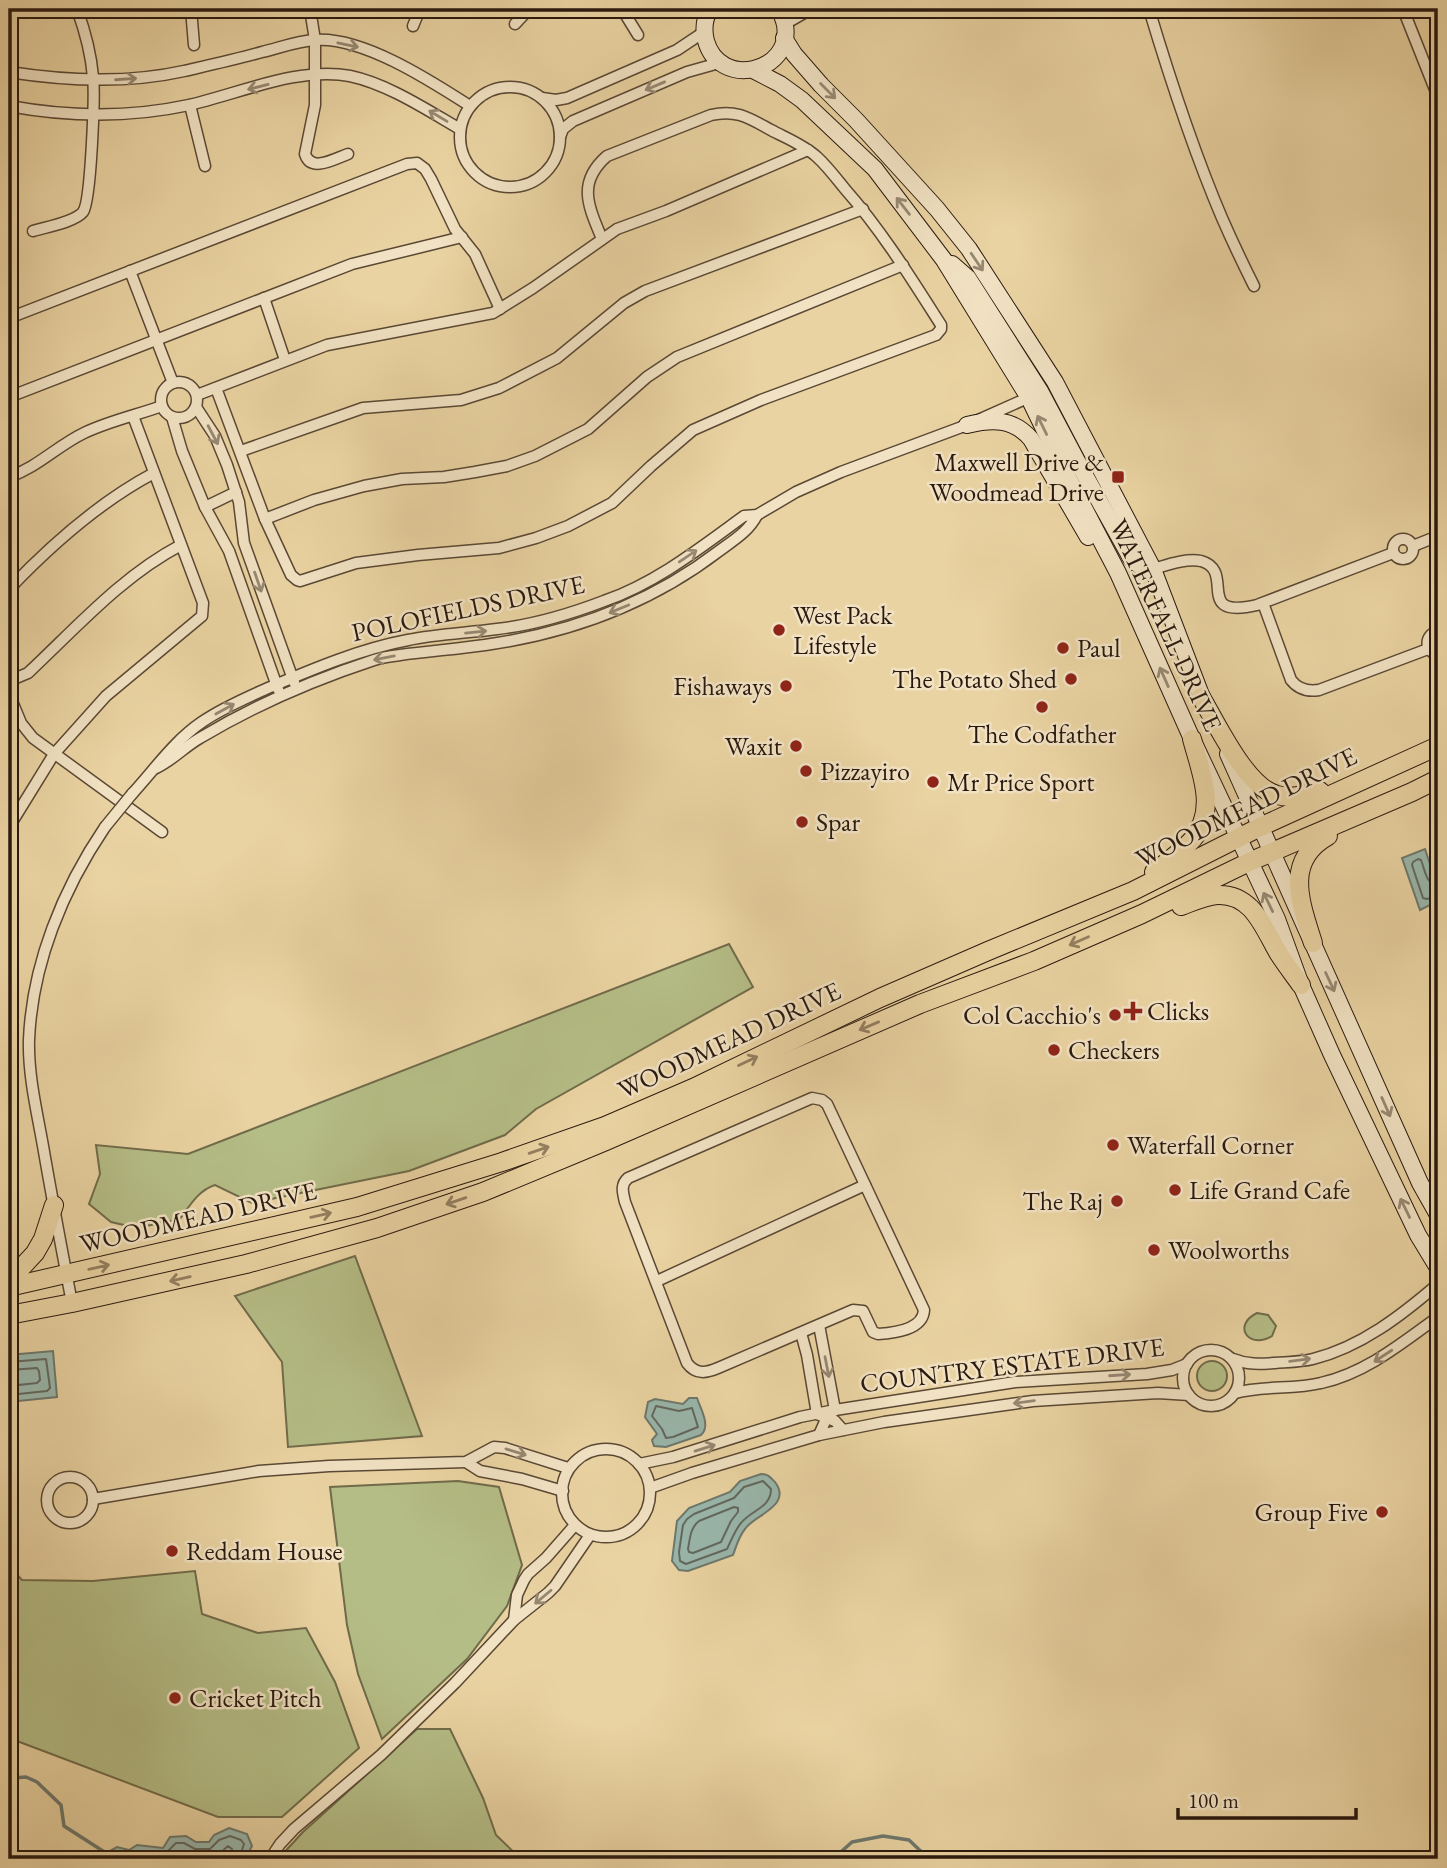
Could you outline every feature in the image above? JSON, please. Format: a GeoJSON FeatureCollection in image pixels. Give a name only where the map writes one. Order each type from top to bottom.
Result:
{"type":"FeatureCollection","features":[{"type":"Feature","properties":{"kind":"main road"},"geometry":{"type":"LineString","coordinates":[[707,10],[704,32],[709,49],[719,63]]}},
{"type":"Feature","properties":{"kind":"main road"},"geometry":{"type":"LineString","coordinates":[[753,70],[764,66],[780,50],[783,24]]}},
{"type":"Feature","properties":{"kind":"main road","name":"WATERFALL DRIVE"},"geometry":{"type":"LineString","coordinates":[[783,24],[794,54],[953,229],[1001,297],[1055,382],[1153,569],[1201,696],[1420,1183],[1438,1215]]}},
{"type":"Feature","properties":{"kind":"main road","name":"WATERFALL DRIVE"},"geometry":{"type":"LineString","coordinates":[[719,63],[739,71],[753,70],[780,84],[802,100],[874,169],[944,260],[1035,395],[1060,462],[1118,573],[1277,919],[1301,985],[1397,1192],[1438,1268]]}},
{"type":"Feature","properties":{"kind":"main road"},"geometry":{"type":"LineString","coordinates":[[1035,395],[1077,461],[1131,558],[1143,568],[1153,569]]}},
{"type":"Feature","properties":{"kind":"main road"},"geometry":{"type":"LineString","coordinates":[[967,425],[992,421],[1022,429],[1031,439],[1102,560],[1107,567],[1118,573]]}},
{"type":"Feature","properties":{"kind":"main road"},"geometry":{"type":"LineString","coordinates":[[1201,696],[1242,766],[1264,790],[1276,795],[1300,796],[1335,788],[1415,756]]}},
{"type":"Feature","properties":{"kind":"main road"},"geometry":{"type":"LineString","coordinates":[[1133,891],[1185,847],[1202,824],[1207,802],[1192,739]]}},
{"type":"Feature","properties":{"kind":"main road","name":"WOODMEAD DRIVE"},"geometry":{"type":"LineString","coordinates":[[9,1287],[358,1207],[606,1126],[880,998],[1133,891],[1260,827],[1438,746]]}},
{"type":"Feature","properties":{"kind":"main road","name":"WOODMEAD DRIVE"},"geometry":{"type":"LineString","coordinates":[[9,1315],[272,1256],[377,1228],[483,1192],[920,1004],[1034,961],[1438,779]]}},
{"type":"Feature","properties":{"kind":"main road"},"geometry":{"type":"LineString","coordinates":[[1312,943],[1298,878],[1302,861],[1308,851],[1321,840],[1412,792]]}},
{"type":"Feature","properties":{"kind":"main road"},"geometry":{"type":"LineString","coordinates":[[1142,914],[1179,907],[1217,895],[1241,899],[1264,924],[1279,955],[1301,985]]}},
{"type":"Feature","properties":{"kind":"main road"},"geometry":{"type":"LineString","coordinates":[[9,1281],[35,1254],[54,1205]]}},
{"type":"Feature","properties":{"kind":"street"},"geometry":{"type":"LineString","coordinates":[[33,231],[75,218],[85,209],[93,115],[93,80],[89,46],[77,9]]}},
{"type":"Feature","properties":{"kind":"street"},"geometry":{"type":"LineString","coordinates":[[191,9],[194,45]]}},
{"type":"Feature","properties":{"kind":"street"},"geometry":{"type":"LineString","coordinates":[[310,9],[315,40],[315,105],[305,154],[307,160],[317,164],[348,154]]}},
{"type":"Feature","properties":{"kind":"street"},"geometry":{"type":"LineString","coordinates":[[413,26],[420,9]]}},
{"type":"Feature","properties":{"kind":"street"},"geometry":{"type":"LineString","coordinates":[[514,24],[529,9]]}},
{"type":"Feature","properties":{"kind":"street"},"geometry":{"type":"LineString","coordinates":[[622,9],[638,34]]}},
{"type":"Feature","properties":{"kind":"street"},"geometry":{"type":"LineString","coordinates":[[783,24],[811,9]]}},
{"type":"Feature","properties":{"kind":"street"},"geometry":{"type":"LineString","coordinates":[[1149,9],[1200,163],[1222,219],[1254,286]]}},
{"type":"Feature","properties":{"kind":"street"},"geometry":{"type":"LineString","coordinates":[[1402,9],[1438,97]]}},
{"type":"Feature","properties":{"kind":"street"},"geometry":{"type":"LineString","coordinates":[[542,98],[567,98],[677,50],[704,32]]}},
{"type":"Feature","properties":{"kind":"street"},"geometry":{"type":"LineString","coordinates":[[9,72],[93,80],[125,80],[182,71],[315,40],[364,48],[428,80],[470,106]]}},
{"type":"Feature","properties":{"kind":"street"},"geometry":{"type":"LineString","coordinates":[[560,138],[556,117],[542,98],[533,92],[510,86],[478,98],[470,106],[460,129],[462,150],[472,169],[482,179],[495,185],[524,185],[537,179],[548,169],[564,129],[573,121],[687,72],[719,63]]}},
{"type":"Feature","properties":{"kind":"street"},"geometry":{"type":"LineString","coordinates":[[9,106],[51,113],[93,115],[156,111],[315,74],[352,76],[417,103],[460,129]]}},
{"type":"Feature","properties":{"kind":"street"},"geometry":{"type":"LineString","coordinates":[[190,105],[205,166]]}},
{"type":"Feature","properties":{"kind":"street"},"geometry":{"type":"LineString","coordinates":[[216,388],[265,519],[291,575],[300,580],[356,563],[499,548],[568,526],[612,503],[693,430],[761,400],[936,335],[941,329],[903,265],[863,209],[820,159],[808,150],[734,112],[711,115],[607,156],[598,164],[587,184],[587,196],[602,239]]}},
{"type":"Feature","properties":{"kind":"street"},"geometry":{"type":"LineString","coordinates":[[294,683],[244,544],[236,492],[215,436],[197,401],[190,386],[173,383],[164,391],[162,406],[167,414],[184,418],[189,416],[197,401],[216,388],[285,360],[337,343],[486,315],[533,288],[617,229],[808,150]]}},
{"type":"Feature","properties":{"kind":"street"},"geometry":{"type":"LineString","coordinates":[[9,318],[407,164],[417,163],[425,169],[450,221],[475,254],[500,309]]}},
{"type":"Feature","properties":{"kind":"street"},"geometry":{"type":"LineString","coordinates":[[241,451],[363,408],[461,400],[499,388],[556,358],[624,303],[645,291],[863,209]]}},
{"type":"Feature","properties":{"kind":"street"},"geometry":{"type":"LineString","coordinates":[[9,397],[352,264],[462,237]]}},
{"type":"Feature","properties":{"kind":"street"},"geometry":{"type":"LineString","coordinates":[[265,519],[314,500],[364,486],[402,479],[475,472],[507,466],[535,456],[588,429],[647,377],[677,357],[903,265]]}},
{"type":"Feature","properties":{"kind":"street"},"geometry":{"type":"LineString","coordinates":[[130,271],[173,383]]}},
{"type":"Feature","properties":{"kind":"street"},"geometry":{"type":"LineString","coordinates":[[264,298],[285,360]]}},
{"type":"Feature","properties":{"kind":"street","name":"POLOFIELDS DRIVE"},"geometry":{"type":"LineString","coordinates":[[72,1303],[31,1070],[29,1042],[32,1011],[38,976],[58,914],[86,855],[105,827],[164,756],[202,722],[238,702],[279,690],[359,652],[408,640],[500,629],[560,616],[607,601],[660,575],[744,516],[757,514],[818,482],[967,425],[1035,395],[1055,382]]}},
{"type":"Feature","properties":{"kind":"street"},"geometry":{"type":"LineString","coordinates":[[9,486],[61,446],[85,433],[162,406]]}},
{"type":"Feature","properties":{"kind":"street"},"geometry":{"type":"LineString","coordinates":[[9,827],[54,754],[106,696],[202,616],[203,603],[133,416]]}},
{"type":"Feature","properties":{"kind":"street"},"geometry":{"type":"LineString","coordinates":[[172,417],[182,451],[205,507],[229,551],[279,690]]}},
{"type":"Feature","properties":{"kind":"street"},"geometry":{"type":"LineString","coordinates":[[9,477],[26,471]]}},
{"type":"Feature","properties":{"kind":"street"},"geometry":{"type":"LineString","coordinates":[[9,589],[62,537],[122,492],[155,473]]}},
{"type":"Feature","properties":{"kind":"street"},"geometry":{"type":"LineString","coordinates":[[205,507],[236,492]]}},
{"type":"Feature","properties":{"kind":"street"},"geometry":{"type":"LineString","coordinates":[[1153,569],[1201,561],[1214,571],[1223,605],[1239,609],[1263,603],[1393,553],[1392,547],[1399,539],[1410,541],[1413,546],[1438,536]]}},
{"type":"Feature","properties":{"kind":"street"},"geometry":{"type":"LineString","coordinates":[[229,551],[244,544]]}},
{"type":"Feature","properties":{"kind":"street"},"geometry":{"type":"LineString","coordinates":[[9,681],[28,673],[132,576],[181,545]]}},
{"type":"Feature","properties":{"kind":"street"},"geometry":{"type":"LineString","coordinates":[[1263,603],[1291,680],[1300,689],[1319,690],[1428,649]]}},
{"type":"Feature","properties":{"kind":"street"},"geometry":{"type":"LineString","coordinates":[[1438,631],[1428,637],[1427,643],[1428,649],[1438,656]]}},
{"type":"Feature","properties":{"kind":"street"},"geometry":{"type":"LineString","coordinates":[[9,694],[25,730],[162,832]]}},
{"type":"Feature","properties":{"kind":"street"},"geometry":{"type":"LineString","coordinates":[[812,1098],[827,1104],[925,1313],[918,1324],[883,1334],[873,1332],[863,1311],[853,1310],[718,1368],[698,1373],[687,1363],[657,1281],[625,1202],[623,1186],[628,1178],[812,1098]]}},
{"type":"Feature","properties":{"kind":"street"},"geometry":{"type":"LineString","coordinates":[[657,1281],[866,1185]]}},
{"type":"Feature","properties":{"kind":"street"},"geometry":{"type":"LineString","coordinates":[[1233,1359],[1239,1385],[1235,1393],[1223,1403],[1216,1406],[1202,1404],[1189,1395],[1183,1380],[1187,1364],[1195,1355],[1209,1350],[1253,1365],[1312,1359],[1354,1343],[1412,1307],[1438,1284]]}},
{"type":"Feature","properties":{"kind":"street"},"geometry":{"type":"LineString","coordinates":[[1235,1393],[1251,1389],[1320,1383],[1345,1375],[1378,1360],[1438,1317]]}},
{"type":"Feature","properties":{"kind":"street"},"geometry":{"type":"LineString","coordinates":[[819,1325],[827,1413],[819,1435]]}},
{"type":"Feature","properties":{"kind":"street"},"geometry":{"type":"LineString","coordinates":[[801,1333],[827,1413],[843,1430]]}},
{"type":"Feature","properties":{"kind":"street","name":"COUNTRY ESTATE DRIVE"},"geometry":{"type":"LineString","coordinates":[[639,1464],[673,1457],[800,1417],[1015,1382],[1161,1372],[1187,1364]]}},
{"type":"Feature","properties":{"kind":"street","name":"COUNTRY ESTATE DRIVE"},"geometry":{"type":"LineString","coordinates":[[650,1488],[692,1473],[843,1430],[1033,1401],[1158,1393],[1189,1395]]}},
{"type":"Feature","properties":{"kind":"street"},"geometry":{"type":"LineString","coordinates":[[93,1499],[259,1471],[466,1462],[490,1448],[497,1447],[568,1468]]}},
{"type":"Feature","properties":{"kind":"street"},"geometry":{"type":"LineString","coordinates":[[602,1448],[628,1455],[639,1464],[650,1488],[648,1506],[640,1523],[625,1534],[607,1538],[590,1535],[575,1524],[565,1509],[563,1491],[568,1468],[577,1458],[602,1448]]}},
{"type":"Feature","properties":{"kind":"street"},"geometry":{"type":"LineString","coordinates":[[466,1462],[480,1471],[563,1491]]}},
{"type":"Feature","properties":{"kind":"street"},"geometry":{"type":"LineString","coordinates":[[71,1477],[85,1482],[93,1499],[86,1516],[73,1522],[65,1522],[53,1515],[48,1501],[51,1487],[64,1478],[71,1477]]}},
{"type":"Feature","properties":{"kind":"street"},"geometry":{"type":"LineString","coordinates":[[514,1620],[517,1595],[524,1580],[575,1524]]}},
{"type":"Feature","properties":{"kind":"street"},"geometry":{"type":"LineString","coordinates":[[271,1857],[294,1829],[381,1755],[455,1684],[514,1620],[555,1586],[590,1535]]}},
{"type":"Feature","properties":{"kind":"green space"},"geometry":{"type":"Polygon","coordinates":[[[729,944],[753,987],[536,1109],[505,1135],[409,1171],[252,1203],[215,1185],[200,1194],[180,1219],[137,1228],[111,1222],[89,1204],[100,1174],[96,1145],[188,1154],[729,944]]]}},
{"type":"Feature","properties":{"kind":"green space"},"geometry":{"type":"Polygon","coordinates":[[[355,1256],[422,1436],[288,1447],[282,1362],[235,1296],[355,1256]]]}},
{"type":"Feature","properties":{"kind":"green space"},"geometry":{"type":"Polygon","coordinates":[[[1257,1313],[1268,1315],[1276,1326],[1272,1336],[1263,1340],[1250,1338],[1244,1329],[1249,1318],[1257,1313]]]}},
{"type":"Feature","properties":{"kind":"green space"},"geometry":{"type":"Polygon","coordinates":[[[1212,1361],[1223,1365],[1227,1376],[1223,1387],[1212,1391],[1201,1387],[1197,1376],[1201,1365],[1212,1361]]]}},
{"type":"Feature","properties":{"kind":"green space"},"geometry":{"type":"Polygon","coordinates":[[[458,1481],[499,1487],[522,1565],[507,1606],[467,1659],[382,1739],[358,1674],[347,1625],[330,1487],[458,1481]]]}},
{"type":"Feature","properties":{"kind":"green space"},"geometry":{"type":"Polygon","coordinates":[[[9,1566],[22,1580],[93,1581],[195,1571],[202,1614],[258,1633],[306,1628],[335,1682],[359,1748],[282,1817],[218,1817],[9,1738],[9,1566]]]}},
{"type":"Feature","properties":{"kind":"green space"},"geometry":{"type":"Polygon","coordinates":[[[417,1729],[450,1729],[483,1798],[496,1835],[521,1859],[278,1859],[303,1832],[417,1729]]]}},
{"type":"Feature","properties":{"kind":"water"},"geometry":{"type":"Polygon","coordinates":[[[1425,849],[1438,888],[1438,901],[1420,910],[1402,858],[1425,849]]]}},
{"type":"Feature","properties":{"kind":"water"},"geometry":{"type":"Polygon","coordinates":[[[53,1351],[57,1397],[9,1402],[9,1355],[53,1351]]]}},
{"type":"Feature","properties":{"kind":"water"},"geometry":{"type":"Polygon","coordinates":[[[689,1398],[697,1398],[704,1418],[704,1431],[701,1435],[666,1447],[654,1446],[652,1440],[657,1434],[645,1417],[648,1402],[655,1399],[683,1404],[689,1398]]]}},
{"type":"Feature","properties":{"kind":"water"},"geometry":{"type":"Polygon","coordinates":[[[761,1474],[767,1475],[775,1482],[779,1498],[776,1504],[745,1529],[733,1555],[688,1571],[679,1570],[672,1561],[677,1521],[689,1508],[730,1492],[740,1481],[761,1474]]]}},
{"type":"Feature","properties":{"kind":"water"},"geometry":{"type":"Polygon","coordinates":[[[229,1828],[247,1834],[252,1846],[245,1859],[112,1859],[106,1853],[117,1847],[129,1850],[137,1845],[163,1848],[170,1837],[186,1836],[196,1842],[209,1842],[214,1835],[229,1828]]]}},
{"type":"Feature","properties":{"kind":"waterway"},"geometry":{"type":"LineString","coordinates":[[9,1783],[13,1778],[26,1777],[37,1782],[61,1805],[64,1826],[106,1853]]}},
{"type":"Feature","properties":{"kind":"waterway"},"geometry":{"type":"LineString","coordinates":[[833,1859],[852,1842],[883,1836],[909,1840],[929,1859]]}},
{"type":"Feature","properties":{"kind":"place","name":"Maxwell Drive & Woodmead Drive"},"geometry":{"type":"Point","coordinates":[1118,477]}},
{"type":"Feature","properties":{"kind":"place","name":"West Pack Lifestyle"},"geometry":{"type":"Point","coordinates":[779,630]}},
{"type":"Feature","properties":{"kind":"place","name":"Paul"},"geometry":{"type":"Point","coordinates":[1063,648]}},
{"type":"Feature","properties":{"kind":"place","name":"The Potato Shed"},"geometry":{"type":"Point","coordinates":[1071,679]}},
{"type":"Feature","properties":{"kind":"place","name":"Fishaways"},"geometry":{"type":"Point","coordinates":[786,686]}},
{"type":"Feature","properties":{"kind":"place","name":"The Codfather"},"geometry":{"type":"Point","coordinates":[1042,707]}},
{"type":"Feature","properties":{"kind":"place","name":"Waxit"},"geometry":{"type":"Point","coordinates":[796,746]}},
{"type":"Feature","properties":{"kind":"place","name":"Pizzayiro"},"geometry":{"type":"Point","coordinates":[806,771]}},
{"type":"Feature","properties":{"kind":"place","name":"Mr Price Sport"},"geometry":{"type":"Point","coordinates":[933,782]}},
{"type":"Feature","properties":{"kind":"place","name":"Spar"},"geometry":{"type":"Point","coordinates":[802,822]}},
{"type":"Feature","properties":{"kind":"place","name":"Clicks"},"geometry":{"type":"Point","coordinates":[1133,1011]}},
{"type":"Feature","properties":{"kind":"place","name":"Col Cacchio's"},"geometry":{"type":"Point","coordinates":[1115,1015]}},
{"type":"Feature","properties":{"kind":"place","name":"Checkers"},"geometry":{"type":"Point","coordinates":[1054,1050]}},
{"type":"Feature","properties":{"kind":"place","name":"Waterfall Corner"},"geometry":{"type":"Point","coordinates":[1113,1145]}},
{"type":"Feature","properties":{"kind":"place","name":"Life Grand Cafe"},"geometry":{"type":"Point","coordinates":[1175,1190]}},
{"type":"Feature","properties":{"kind":"place","name":"The Raj"},"geometry":{"type":"Point","coordinates":[1117,1201]}},
{"type":"Feature","properties":{"kind":"place","name":"Woolworths"},"geometry":{"type":"Point","coordinates":[1154,1250]}},
{"type":"Feature","properties":{"kind":"place","name":"Group Five"},"geometry":{"type":"Point","coordinates":[1382,1512]}},
{"type":"Feature","properties":{"kind":"place","name":"Reddam House"},"geometry":{"type":"Point","coordinates":[172,1551]}},
{"type":"Feature","properties":{"kind":"place","name":"Cricket Pitch"},"geometry":{"type":"Point","coordinates":[175,1698]}}]}
